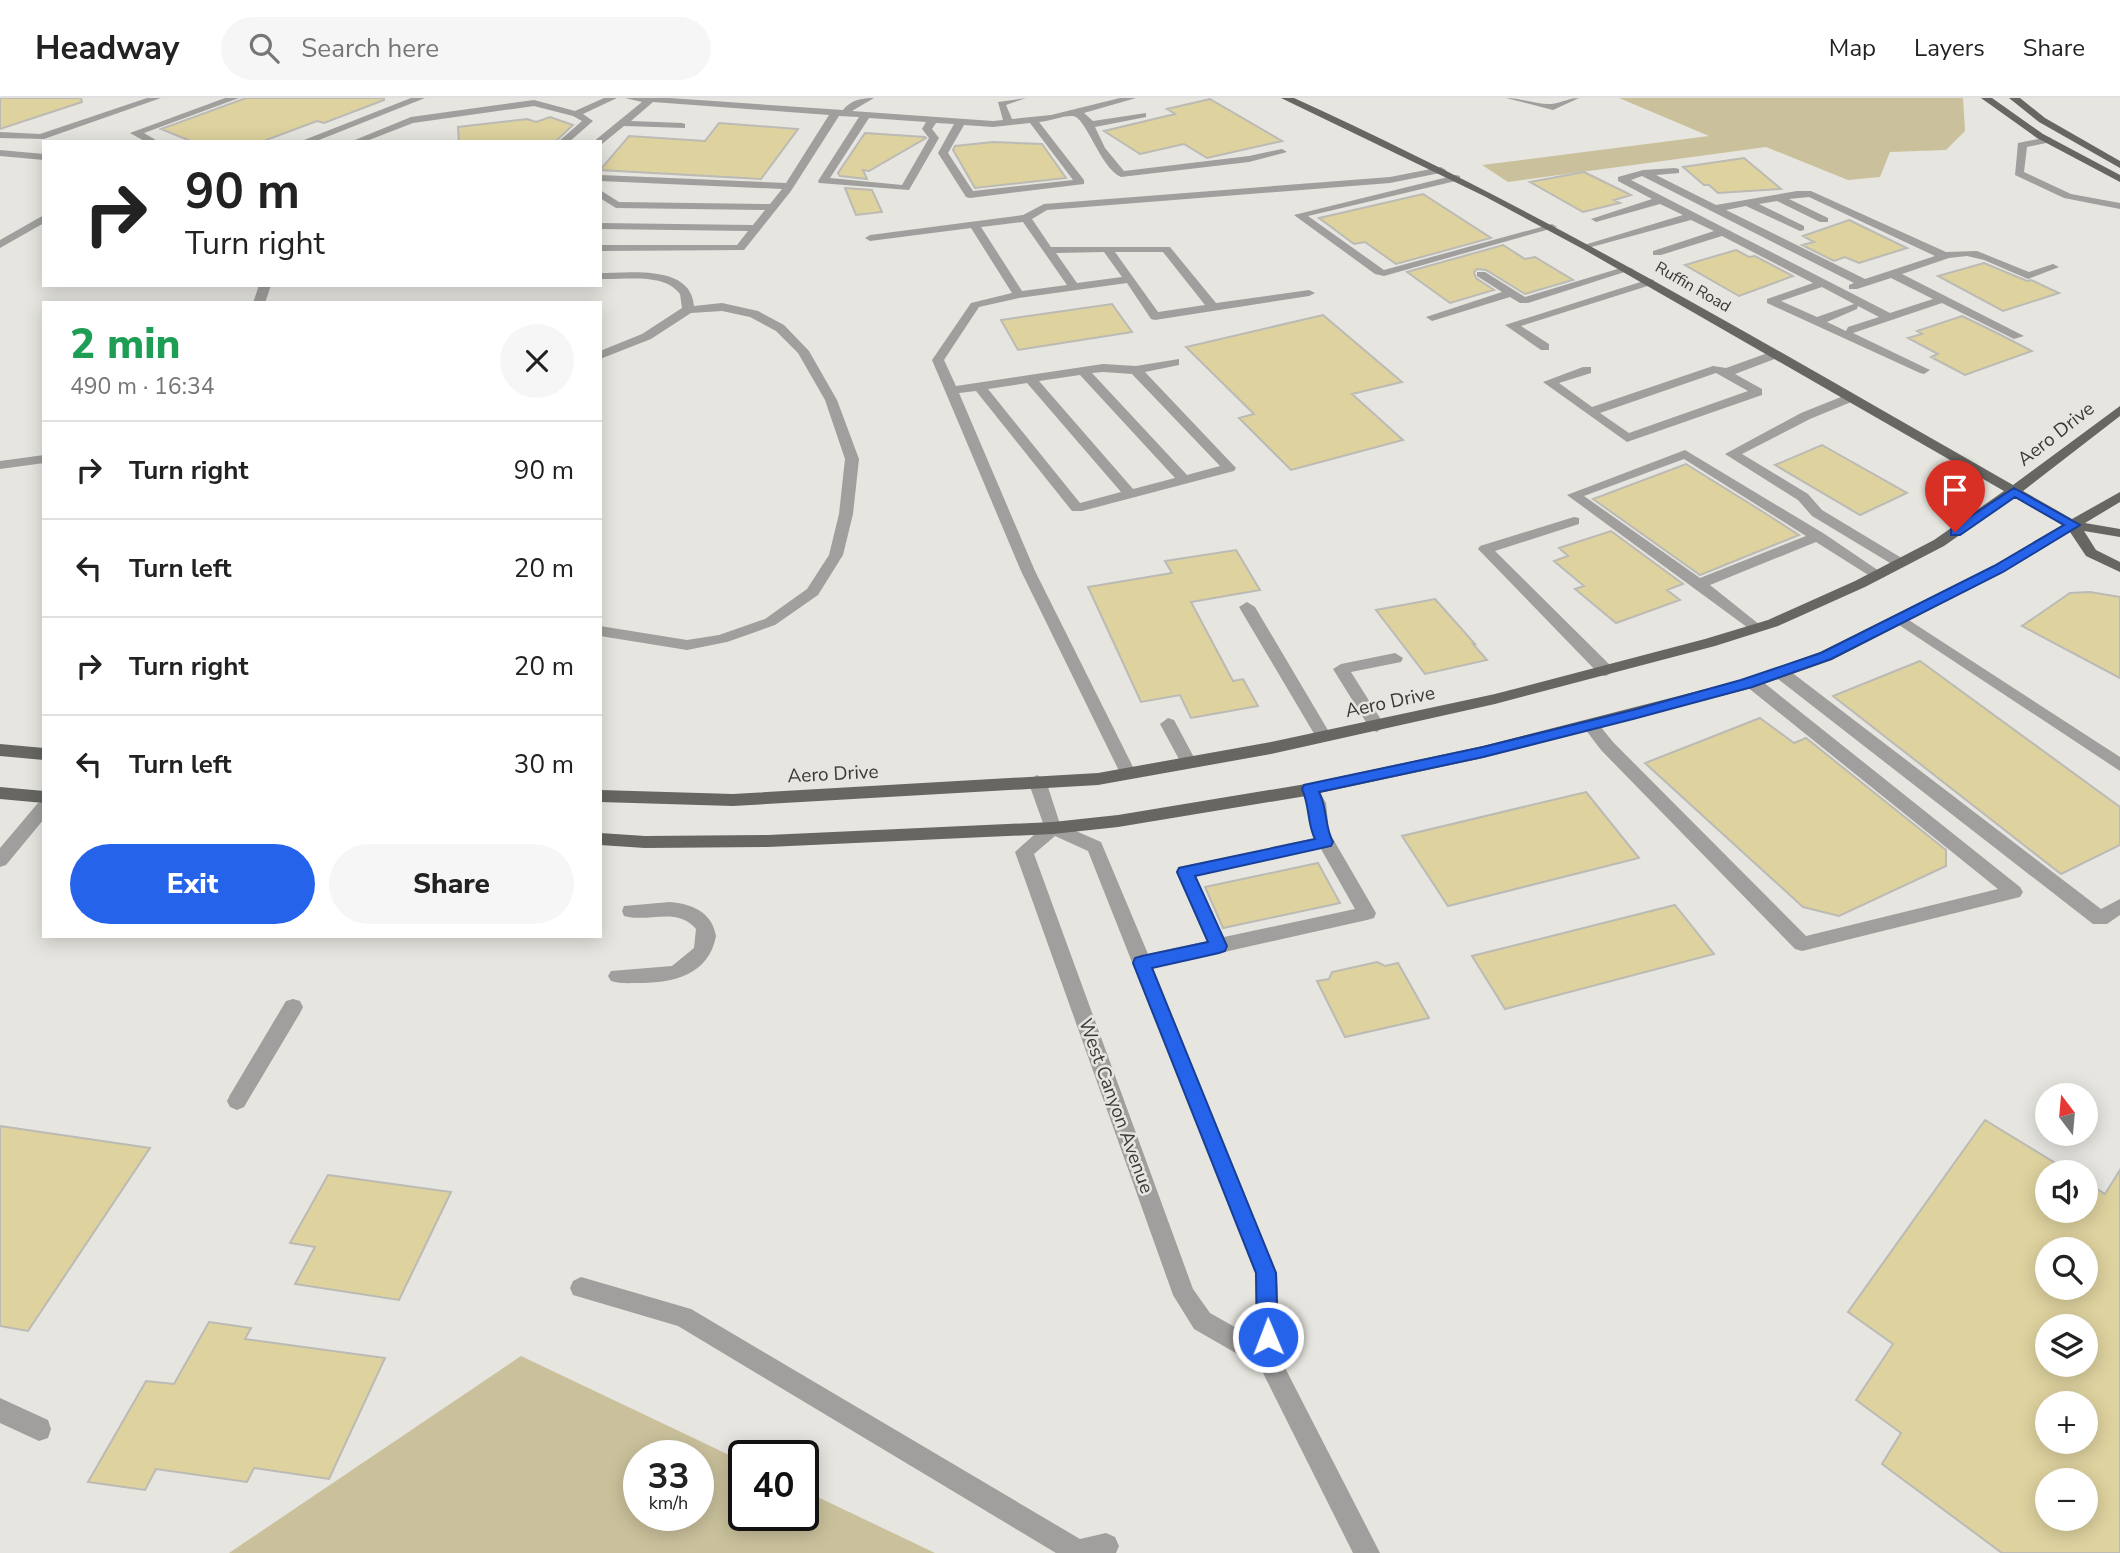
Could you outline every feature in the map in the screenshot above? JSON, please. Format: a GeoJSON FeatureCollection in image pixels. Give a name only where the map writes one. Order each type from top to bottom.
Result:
{"type":"FeatureCollection","features":[{"type":"Feature","properties":{"kind":"main road","name":"Ruffin Road"},"geometry":{"type":"LineString","coordinates":[[1286,98],[1378,138],[1588,247],[2073,525]]}},
{"type":"Feature","properties":{"kind":"main road"},"geometry":{"type":"LineString","coordinates":[[1986,98],[2048,140],[2120,179]]}},
{"type":"Feature","properties":{"kind":"main road"},"geometry":{"type":"LineString","coordinates":[[2014,98],[2042,120],[2120,165]]}},
{"type":"Feature","properties":{"kind":"main road","name":"Aero Drive"},"geometry":{"type":"LineString","coordinates":[[602,796],[733,800],[1098,779],[1439,713],[1606,671],[1755,628],[1878,575],[1939,543],[2014,491],[2120,410]]}},
{"type":"Feature","properties":{"kind":"main road"},"geometry":{"type":"LineString","coordinates":[[602,839],[645,842],[768,841],[1053,828],[1118,821],[1310,789],[1483,752],[1752,682],[1826,656],[1998,569],[2120,496]]}},
{"type":"Feature","properties":{"kind":"main road"},"geometry":{"type":"LineString","coordinates":[[2073,525],[2120,533]]}},
{"type":"Feature","properties":{"kind":"main road"},"geometry":{"type":"LineString","coordinates":[[2073,525],[2091,553],[2120,568]]}},
{"type":"Feature","properties":{"kind":"main road"},"geometry":{"type":"LineString","coordinates":[[0,750],[42,754]]}},
{"type":"Feature","properties":{"kind":"main road"},"geometry":{"type":"LineString","coordinates":[[0,793],[42,797]]}},
{"type":"Feature","properties":{"kind":"street"},"geometry":{"type":"LineString","coordinates":[[0,135],[41,137],[156,98]]}},
{"type":"Feature","properties":{"kind":"street"},"geometry":{"type":"LineString","coordinates":[[149,140],[135,134],[234,98]]}},
{"type":"Feature","properties":{"kind":"street"},"geometry":{"type":"LineString","coordinates":[[309,140],[420,98]]}},
{"type":"Feature","properties":{"kind":"street"},"geometry":{"type":"LineString","coordinates":[[576,114],[612,98]]}},
{"type":"Feature","properties":{"kind":"street"},"geometry":{"type":"LineString","coordinates":[[631,98],[649,101],[740,102],[839,114],[960,123],[1033,121],[1131,98]]}},
{"type":"Feature","properties":{"kind":"street"},"geometry":{"type":"LineString","coordinates":[[602,248],[740,248],[789,186],[839,114],[869,98]]}},
{"type":"Feature","properties":{"kind":"street"},"geometry":{"type":"LineString","coordinates":[[1009,123],[1001,104],[1021,98]]}},
{"type":"Feature","properties":{"kind":"street"},"geometry":{"type":"LineString","coordinates":[[1511,98],[1553,107],[1574,98]]}},
{"type":"Feature","properties":{"kind":"street"},"geometry":{"type":"LineString","coordinates":[[600,140],[649,101]]}},
{"type":"Feature","properties":{"kind":"street"},"geometry":{"type":"LineString","coordinates":[[360,140],[411,120],[534,103],[576,114],[588,121],[565,140]]}},
{"type":"Feature","properties":{"kind":"street"},"geometry":{"type":"LineString","coordinates":[[1075,112],[1088,118],[1107,159],[1121,174],[1249,159],[1282,152]]}},
{"type":"Feature","properties":{"kind":"street"},"geometry":{"type":"LineString","coordinates":[[1089,125],[1143,115]]}},
{"type":"Feature","properties":{"kind":"street"},"geometry":{"type":"LineString","coordinates":[[865,116],[823,181],[905,188],[934,138],[927,129],[932,121]]}},
{"type":"Feature","properties":{"kind":"street"},"geometry":{"type":"LineString","coordinates":[[960,123],[943,153],[970,195],[1080,182],[1033,121]]}},
{"type":"Feature","properties":{"kind":"street"},"geometry":{"type":"LineString","coordinates":[[621,122],[682,127]]}},
{"type":"Feature","properties":{"kind":"street"},"geometry":{"type":"LineString","coordinates":[[2048,140],[2022,145],[2019,173],[2051,192],[2091,204],[2120,206]]}},
{"type":"Feature","properties":{"kind":"street"},"geometry":{"type":"LineString","coordinates":[[0,153],[42,157]]}},
{"type":"Feature","properties":{"kind":"street"},"geometry":{"type":"LineString","coordinates":[[870,238],[1026,218],[1044,207],[1390,180],[1440,170]]}},
{"type":"Feature","properties":{"kind":"street"},"geometry":{"type":"LineString","coordinates":[[1675,171],[1643,173],[1622,179],[1889,317]]}},
{"type":"Feature","properties":{"kind":"street"},"geometry":{"type":"LineString","coordinates":[[1643,173],[1864,284]]}},
{"type":"Feature","properties":{"kind":"street"},"geometry":{"type":"LineString","coordinates":[[602,178],[789,186]]}},
{"type":"Feature","properties":{"kind":"street"},"geometry":{"type":"LineString","coordinates":[[1456,178],[1299,215],[1384,273],[1552,228]]}},
{"type":"Feature","properties":{"kind":"street"},"geometry":{"type":"LineString","coordinates":[[602,194],[616,205],[773,207]]}},
{"type":"Feature","properties":{"kind":"street"},"geometry":{"type":"LineString","coordinates":[[1714,209],[1797,194],[1818,196],[1945,256]]}},
{"type":"Feature","properties":{"kind":"street"},"geometry":{"type":"LineString","coordinates":[[1779,198],[1824,220]]}},
{"type":"Feature","properties":{"kind":"street"},"geometry":{"type":"LineString","coordinates":[[1596,219],[1661,200]]}},
{"type":"Feature","properties":{"kind":"street"},"geometry":{"type":"LineString","coordinates":[[1679,210],[1702,203]]}},
{"type":"Feature","properties":{"kind":"street"},"geometry":{"type":"LineString","coordinates":[[1748,203],[1800,228]]}},
{"type":"Feature","properties":{"kind":"street"},"geometry":{"type":"LineString","coordinates":[[613,226],[625,205]]}},
{"type":"Feature","properties":{"kind":"street"},"geometry":{"type":"LineString","coordinates":[[1704,222],[1727,215]]}},
{"type":"Feature","properties":{"kind":"street"},"geometry":{"type":"LineString","coordinates":[[1588,247],[1692,216]]}},
{"type":"Feature","properties":{"kind":"street"},"geometry":{"type":"LineString","coordinates":[[1026,218],[1074,287]]}},
{"type":"Feature","properties":{"kind":"street"},"geometry":{"type":"LineString","coordinates":[[0,245],[42,219]]}},
{"type":"Feature","properties":{"kind":"street"},"geometry":{"type":"LineString","coordinates":[[974,225],[1019,296]]}},
{"type":"Feature","properties":{"kind":"street"},"geometry":{"type":"LineString","coordinates":[[602,226],[757,228]]}},
{"type":"Feature","properties":{"kind":"street"},"geometry":{"type":"LineString","coordinates":[[1657,253],[1723,232]]}},
{"type":"Feature","properties":{"kind":"street"},"geometry":{"type":"LineString","coordinates":[[1107,249],[1155,316],[1309,293]]}},
{"type":"Feature","properties":{"kind":"street"},"geometry":{"type":"LineString","coordinates":[[1048,250],[1166,249],[1213,307]]}},
{"type":"Feature","properties":{"kind":"street"},"geometry":{"type":"LineString","coordinates":[[1839,292],[1962,251],[1973,252],[2028,276],[2053,267]]}},
{"type":"Feature","properties":{"kind":"street"},"geometry":{"type":"LineString","coordinates":[[1481,274],[1524,301],[1628,269]]}},
{"type":"Feature","properties":{"kind":"street"},"geometry":{"type":"LineString","coordinates":[[1892,274],[2018,336]]}},
{"type":"Feature","properties":{"kind":"street"},"geometry":{"type":"LineString","coordinates":[[602,276],[657,277],[676,282],[686,292],[688,310]]}},
{"type":"Feature","properties":{"kind":"street"},"geometry":{"type":"LineString","coordinates":[[1128,774],[1028,571],[938,360],[975,305],[986,301],[1130,279]]}},
{"type":"Feature","properties":{"kind":"street"},"geometry":{"type":"LineString","coordinates":[[1545,347],[1511,325],[1650,282]]}},
{"type":"Feature","properties":{"kind":"street"},"geometry":{"type":"LineString","coordinates":[[1823,283],[1771,302],[1924,370]]}},
{"type":"Feature","properties":{"kind":"street"},"geometry":{"type":"LineString","coordinates":[[1432,317],[1511,293]]}},
{"type":"Feature","properties":{"kind":"street"},"geometry":{"type":"LineString","coordinates":[[1852,330],[1943,299]]}},
{"type":"Feature","properties":{"kind":"street"},"geometry":{"type":"LineString","coordinates":[[602,354],[665,328],[688,310],[722,307],[754,314],[780,328],[803,351],[831,400],[852,459],[846,514],[836,555],[813,592],[770,622],[722,639],[687,645],[602,631]]}},
{"type":"Feature","properties":{"kind":"street"},"geometry":{"type":"LineString","coordinates":[[1816,322],[1853,307]]}},
{"type":"Feature","properties":{"kind":"street"},"geometry":{"type":"LineString","coordinates":[[1725,373],[1776,354]]}},
{"type":"Feature","properties":{"kind":"street"},"geometry":{"type":"LineString","coordinates":[[950,391],[1102,368],[1136,370],[1175,362]]}},
{"type":"Feature","properties":{"kind":"street"},"geometry":{"type":"LineString","coordinates":[[1587,370],[1549,382],[1590,412],[1627,438],[1758,393],[1717,369],[1590,412]]}},
{"type":"Feature","properties":{"kind":"street"},"geometry":{"type":"LineString","coordinates":[[979,386],[1077,508],[1229,468],[1136,370]]}},
{"type":"Feature","properties":{"kind":"street"},"geometry":{"type":"LineString","coordinates":[[1083,371],[1184,480]]}},
{"type":"Feature","properties":{"kind":"street"},"geometry":{"type":"LineString","coordinates":[[1030,379],[1130,494]]}},
{"type":"Feature","properties":{"kind":"street"},"geometry":{"type":"LineString","coordinates":[[1851,397],[1820,407],[1732,454],[1803,497],[1817,513],[1900,563]]}},
{"type":"Feature","properties":{"kind":"street"},"geometry":{"type":"LineString","coordinates":[[1755,628],[1699,584],[1574,495],[1685,454],[1878,575]]}},
{"type":"Feature","properties":{"kind":"street"},"geometry":{"type":"LineString","coordinates":[[0,465],[42,459]]}},
{"type":"Feature","properties":{"kind":"street"},"geometry":{"type":"LineString","coordinates":[[1574,521],[1485,549],[1606,671]]}},
{"type":"Feature","properties":{"kind":"street"},"geometry":{"type":"LineString","coordinates":[[1699,584],[1818,536]]}},
{"type":"Feature","properties":{"kind":"street"},"geometry":{"type":"LineString","coordinates":[[1247,607],[1324,737]]}},
{"type":"Feature","properties":{"kind":"street"},"geometry":{"type":"LineString","coordinates":[[1901,620],[2120,765]]}},
{"type":"Feature","properties":{"kind":"street"},"geometry":{"type":"LineString","coordinates":[[1377,726],[1341,669],[1395,658]]}},
{"type":"Feature","properties":{"kind":"street"},"geometry":{"type":"LineString","coordinates":[[1780,672],[2100,919],[2120,906]]}},
{"type":"Feature","properties":{"kind":"street"},"geometry":{"type":"LineString","coordinates":[[1590,725],[1607,746],[1802,944],[2014,892],[1752,682]]}},
{"type":"Feature","properties":{"kind":"street"},"geometry":{"type":"LineString","coordinates":[[1168,724],[1189,763]]}},
{"type":"Feature","properties":{"kind":"street"},"geometry":{"type":"LineString","coordinates":[[1038,781],[1053,828],[1095,847],[1266,1273],[1268,1359],[1367,1553]]}},
{"type":"Feature","properties":{"kind":"street"},"geometry":{"type":"LineString","coordinates":[[1142,963],[1367,913],[1320,832],[1317,803],[1310,789]]}},
{"type":"Feature","properties":{"kind":"street"},"geometry":{"type":"LineString","coordinates":[[0,860],[42,809]]}},
{"type":"Feature","properties":{"kind":"street","name":"West Canyon Avenue"},"geometry":{"type":"LineString","coordinates":[[1053,828],[1024,852],[1184,1295],[1202,1321],[1268,1359]]}},
{"type":"Feature","properties":{"kind":"street"},"geometry":{"type":"LineString","coordinates":[[1219,946],[1185,872],[1325,842]]}},
{"type":"Feature","properties":{"kind":"street"},"geometry":{"type":"LineString","coordinates":[[618,976],[675,973],[698,958],[707,938],[706,928],[699,919],[689,913],[676,910],[631,911]]}},
{"type":"Feature","properties":{"kind":"street"},"geometry":{"type":"LineString","coordinates":[[237,1101],[293,1007]]}},
{"type":"Feature","properties":{"kind":"street"},"geometry":{"type":"LineString","coordinates":[[581,1288],[683,1317],[1078,1552],[1106,1546]]}},
{"type":"Feature","properties":{"kind":"street"},"geometry":{"type":"LineString","coordinates":[[0,1410],[39,1429]]}},
{"type":"Feature","properties":{"kind":"shaded area"},"geometry":{"type":"Polygon","coordinates":[[[1619,98],[1963,98],[1965,131],[1946,150],[1890,152],[1880,177],[1848,180],[1766,147],[1508,182],[1482,165],[1709,136],[1619,98]]]}},
{"type":"Feature","properties":{"kind":"shaded area"},"geometry":{"type":"Polygon","coordinates":[[[521,1356],[698,1440],[623,1440],[623,1531],[714,1531],[714,1448],[728,1454],[728,1531],[819,1531],[819,1498],[935,1553],[229,1553],[521,1356]]]}},
{"type":"Feature","properties":{"kind":"building"},"geometry":{"type":"Polygon","coordinates":[[[0,98],[81,98],[82,102],[0,129],[0,98]]]}},
{"type":"Feature","properties":{"kind":"building"},"geometry":{"type":"Polygon","coordinates":[[[246,98],[384,98],[324,123],[317,121],[266,140],[188,140],[161,129],[246,98]]]}},
{"type":"Feature","properties":{"kind":"building"},"geometry":{"type":"Polygon","coordinates":[[[1210,99],[1282,141],[1207,158],[1184,144],[1140,154],[1104,131],[1175,114],[1167,109],[1210,99]]]}},
{"type":"Feature","properties":{"kind":"building"},"geometry":{"type":"Polygon","coordinates":[[[550,117],[573,125],[557,140],[459,140],[458,127],[527,119],[536,122],[550,117]]]}},
{"type":"Feature","properties":{"kind":"building"},"geometry":{"type":"Polygon","coordinates":[[[719,123],[798,129],[761,179],[602,170],[629,136],[705,141],[719,123]]]}},
{"type":"Feature","properties":{"kind":"building"},"geometry":{"type":"Polygon","coordinates":[[[865,133],[926,138],[869,171],[863,170],[867,179],[840,176],[838,173],[865,133]]]}},
{"type":"Feature","properties":{"kind":"building"},"geometry":{"type":"Polygon","coordinates":[[[993,142],[1042,144],[1066,178],[975,188],[953,150],[955,146],[993,142]]]}},
{"type":"Feature","properties":{"kind":"building"},"geometry":{"type":"Polygon","coordinates":[[[1744,158],[1781,189],[1718,193],[1683,167],[1744,158]]]}},
{"type":"Feature","properties":{"kind":"building"},"geometry":{"type":"Polygon","coordinates":[[[1584,172],[1631,195],[1614,200],[1620,203],[1583,212],[1530,182],[1584,172]]]}},
{"type":"Feature","properties":{"kind":"building"},"geometry":{"type":"Polygon","coordinates":[[[845,188],[872,190],[882,212],[856,215],[845,188]]]}},
{"type":"Feature","properties":{"kind":"building"},"geometry":{"type":"Polygon","coordinates":[[[1423,194],[1491,238],[1396,264],[1365,242],[1354,244],[1319,218],[1423,194]]]}},
{"type":"Feature","properties":{"kind":"building"},"geometry":{"type":"Polygon","coordinates":[[[1849,220],[1907,248],[1859,263],[1845,257],[1834,261],[1802,245],[1814,242],[1803,236],[1849,220]]]}},
{"type":"Feature","properties":{"kind":"building"},"geometry":{"type":"Polygon","coordinates":[[[1503,245],[1525,259],[1535,257],[1573,280],[1525,294],[1486,270],[1477,269],[1474,272],[1476,278],[1494,290],[1450,303],[1407,272],[1503,245]]]}},
{"type":"Feature","properties":{"kind":"building"},"geometry":{"type":"Polygon","coordinates":[[[1736,250],[1749,257],[1755,256],[1793,276],[1739,296],[1685,265],[1736,250]]]}},
{"type":"Feature","properties":{"kind":"building"},"geometry":{"type":"Polygon","coordinates":[[[1984,263],[2059,293],[2003,311],[1938,276],[1984,263]]]}},
{"type":"Feature","properties":{"kind":"building"},"geometry":{"type":"Polygon","coordinates":[[[1112,304],[1132,332],[1018,350],[1001,320],[1112,304]]]}},
{"type":"Feature","properties":{"kind":"building"},"geometry":{"type":"Polygon","coordinates":[[[1323,315],[1402,382],[1352,394],[1403,440],[1291,470],[1239,418],[1254,414],[1186,347],[1323,315]]]}},
{"type":"Feature","properties":{"kind":"building"},"geometry":{"type":"Polygon","coordinates":[[[1962,316],[2032,351],[1965,375],[1931,357],[1938,354],[1908,338],[1922,334],[1917,331],[1962,316]]]}},
{"type":"Feature","properties":{"kind":"building"},"geometry":{"type":"Polygon","coordinates":[[[1822,445],[1907,493],[1860,515],[1775,465],[1822,445]]]}},
{"type":"Feature","properties":{"kind":"building"},"geometry":{"type":"Polygon","coordinates":[[[1686,464],[1799,535],[1700,575],[1593,499],[1686,464]]]}},
{"type":"Feature","properties":{"kind":"building"},"geometry":{"type":"Polygon","coordinates":[[[1611,531],[1683,584],[1667,590],[1680,600],[1616,623],[1575,589],[1584,586],[1554,561],[1568,556],[1559,548],[1611,531]]]}},
{"type":"Feature","properties":{"kind":"building"},"geometry":{"type":"Polygon","coordinates":[[[1236,550],[1260,590],[1191,602],[1233,681],[1243,679],[1258,706],[1191,718],[1180,695],[1141,702],[1088,587],[1172,573],[1165,561],[1236,550]]]}},
{"type":"Feature","properties":{"kind":"building"},"geometry":{"type":"Polygon","coordinates":[[[2090,592],[2120,597],[2120,678],[2022,626],[2070,593],[2090,592]]]}},
{"type":"Feature","properties":{"kind":"building"},"geometry":{"type":"Polygon","coordinates":[[[1435,599],[1487,660],[1425,674],[1376,610],[1435,599]]]}},
{"type":"Feature","properties":{"kind":"building"},"geometry":{"type":"Polygon","coordinates":[[[1920,661],[2120,807],[2120,845],[2061,874],[1833,696],[1920,661]]]}},
{"type":"Feature","properties":{"kind":"building"},"geometry":{"type":"Polygon","coordinates":[[[1760,718],[1794,743],[1806,738],[1946,850],[1946,866],[1839,916],[1803,907],[1645,763],[1760,718]]]}},
{"type":"Feature","properties":{"kind":"building"},"geometry":{"type":"Polygon","coordinates":[[[1586,792],[1639,858],[1448,906],[1402,836],[1586,792]]]}},
{"type":"Feature","properties":{"kind":"building"},"geometry":{"type":"Polygon","coordinates":[[[1318,863],[1340,903],[1223,928],[1205,887],[1318,863]]]}},
{"type":"Feature","properties":{"kind":"building"},"geometry":{"type":"Polygon","coordinates":[[[1675,905],[1714,954],[1505,1009],[1472,956],[1675,905]]]}},
{"type":"Feature","properties":{"kind":"building"},"geometry":{"type":"Polygon","coordinates":[[[1377,962],[1385,966],[1398,963],[1429,1018],[1345,1037],[1317,981],[1329,979],[1332,972],[1377,962]]]}},
{"type":"Feature","properties":{"kind":"building"},"geometry":{"type":"Polygon","coordinates":[[[1985,1120],[2050,1160],[2035,1160],[2035,1223],[2098,1223],[2098,1190],[2105,1194],[2120,1170],[2120,1553],[2002,1553],[1882,1464],[1901,1433],[1856,1400],[1893,1344],[1848,1312],[1985,1120]]]}},
{"type":"Feature","properties":{"kind":"building"},"geometry":{"type":"Polygon","coordinates":[[[0,1126],[150,1148],[28,1331],[0,1326],[0,1126]]]}},
{"type":"Feature","properties":{"kind":"building"},"geometry":{"type":"Polygon","coordinates":[[[328,1175],[451,1192],[399,1300],[295,1284],[315,1247],[290,1243],[328,1175]]]}},
{"type":"Feature","properties":{"kind":"building"},"geometry":{"type":"Polygon","coordinates":[[[209,1322],[251,1328],[245,1339],[385,1358],[329,1479],[254,1468],[247,1482],[156,1469],[145,1490],[88,1482],[146,1381],[174,1384],[209,1322]]]}},
{"type":"Feature","properties":{"kind":"route"},"geometry":{"type":"LineString","coordinates":[[1268,1337],[1266,1273],[1142,963],[1219,946],[1185,872],[1325,842],[1320,832],[1317,803],[1310,789],[1483,752],[1633,715],[1746,684],[1826,656],[1998,569],[2073,525],[2014,491],[1955,532]]}}]}
